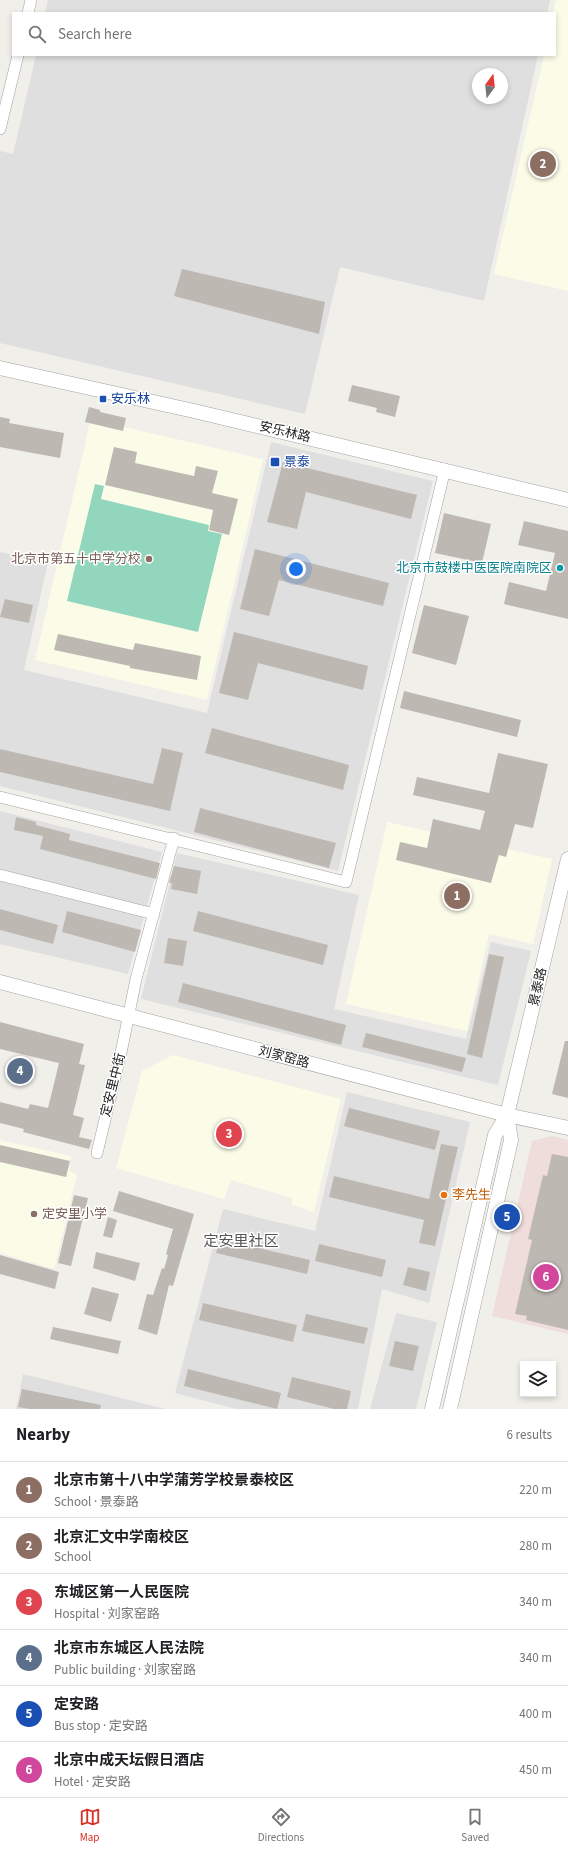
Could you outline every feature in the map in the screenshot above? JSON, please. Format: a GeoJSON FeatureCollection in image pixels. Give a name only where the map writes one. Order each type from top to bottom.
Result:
{"type":"FeatureCollection","features":[{"type":"Feature","properties":{"kind":"street"},"geometry":{"type":"LineString","coordinates":[[28,12],[31,0]]}},
{"type":"Feature","properties":{"kind":"street"},"geometry":{"type":"LineString","coordinates":[[0,129],[18,56]]}},
{"type":"Feature","properties":{"kind":"street","name":"安乐林路"},"geometry":{"type":"LineString","coordinates":[[0,368],[445,469],[568,500]]}},
{"type":"Feature","properties":{"kind":"street"},"geometry":{"type":"LineString","coordinates":[[0,796],[174,838],[346,882],[445,469]]}},
{"type":"Feature","properties":{"kind":"street","name":"定安里中街"},"geometry":{"type":"LineString","coordinates":[[96,1153],[122,1048],[128,1016],[174,838]]}},
{"type":"Feature","properties":{"kind":"street","name":"景泰路"},"geometry":{"type":"LineString","coordinates":[[507,1115],[568,859]]}},
{"type":"Feature","properties":{"kind":"street"},"geometry":{"type":"LineString","coordinates":[[0,875],[154,914]]}},
{"type":"Feature","properties":{"kind":"street","name":"刘家窑路"},"geometry":{"type":"LineString","coordinates":[[0,982],[507,1115],[568,1128]]}},
{"type":"Feature","properties":{"kind":"street"},"geometry":{"type":"LineString","coordinates":[[432,1409],[495,1135],[507,1115]]}},
{"type":"Feature","properties":{"kind":"street"},"geometry":{"type":"LineString","coordinates":[[450,1409],[511,1140],[507,1115]]}},
{"type":"Feature","properties":{"kind":"shaded area"},"geometry":{"type":"Polygon","coordinates":[[[48,0],[550,0],[547,12],[45,12],[48,0]]]}},
{"type":"Feature","properties":{"kind":"shaded area"},"geometry":{"type":"Polygon","coordinates":[[[556,0],[568,0],[568,291],[494,274],[544,56],[556,56],[556,12],[553,12],[556,0]]]}},
{"type":"Feature","properties":{"kind":"shaded area"},"geometry":{"type":"Polygon","coordinates":[[[36,56],[538,56],[484,301],[340,267],[305,414],[0,343],[0,151],[13,154],[36,56]]]}},
{"type":"Feature","properties":{"kind":"shaded area","name":"北京市第五十中学分校"},"geometry":{"type":"Polygon","coordinates":[[[90,423],[123,431],[124,427],[263,459],[207,700],[35,660],[90,423]]]}},
{"type":"Feature","properties":{"kind":"shaded area"},"geometry":{"type":"Polygon","coordinates":[[[271,442],[433,481],[338,871],[0,786],[0,552],[48,562],[24,670],[207,713],[271,442]]]}},
{"type":"Feature","properties":{"kind":"shaded area"},"geometry":{"type":"Polygon","coordinates":[[[0,811],[162,852],[128,974],[0,944],[0,811]]]}},
{"type":"Feature","properties":{"kind":"shaded area"},"geometry":{"type":"Polygon","coordinates":[[[387,822],[552,859],[533,944],[489,934],[467,1031],[346,1004],[387,822]]]}},
{"type":"Feature","properties":{"kind":"shaded area"},"geometry":{"type":"Polygon","coordinates":[[[177,853],[359,895],[334,1009],[466,1039],[491,942],[531,951],[498,1085],[141,999],[177,853]]]}},
{"type":"Feature","properties":{"kind":"shaded area"},"geometry":{"type":"Polygon","coordinates":[[[173,1055],[341,1099],[314,1212],[292,1205],[292,1198],[231,1180],[224,1199],[116,1168],[142,1071],[173,1055]]]}},
{"type":"Feature","properties":{"kind":"shaded area"},"geometry":{"type":"Polygon","coordinates":[[[347,1092],[470,1122],[429,1303],[382,1289],[358,1409],[236,1409],[175,1393],[223,1209],[315,1231],[347,1092]]]}},
{"type":"Feature","properties":{"kind":"shaded area"},"geometry":{"type":"Polygon","coordinates":[[[552,1136],[568,1140],[568,1334],[492,1316],[532,1141],[552,1136]]]}},
{"type":"Feature","properties":{"kind":"shaded area","name":"定安里小学"},"geometry":{"type":"Polygon","coordinates":[[[0,1140],[71,1156],[69,1171],[77,1175],[54,1269],[0,1253],[0,1140]]]}},
{"type":"Feature","properties":{"kind":"shaded area"},"geometry":{"type":"Polygon","coordinates":[[[396,1313],[437,1322],[416,1409],[370,1409],[396,1313]]]}},
{"type":"Feature","properties":{"kind":"shaded area"},"geometry":{"type":"Polygon","coordinates":[[[23,1374],[166,1409],[16,1409],[23,1374]]]}},
{"type":"Feature","properties":{"kind":"green space"},"geometry":{"type":"Polygon","coordinates":[[[95,484],[104,486],[101,499],[209,525],[208,531],[222,534],[198,632],[67,601],[95,484]]]}},
{"type":"Feature","properties":{"kind":"building"},"geometry":{"type":"Polygon","coordinates":[[[182,269],[325,302],[319,334],[174,296],[182,269]]]}},
{"type":"Feature","properties":{"kind":"building"},"geometry":{"type":"Polygon","coordinates":[[[352,385],[400,396],[395,417],[376,412],[377,408],[348,401],[352,385]]]}},
{"type":"Feature","properties":{"kind":"building"},"geometry":{"type":"Polygon","coordinates":[[[89,407],[100,410],[100,412],[126,418],[123,431],[85,422],[89,407]]]}},
{"type":"Feature","properties":{"kind":"building"},"geometry":{"type":"Polygon","coordinates":[[[0,417],[10,419],[9,423],[64,433],[60,458],[0,447],[0,417]]]}},
{"type":"Feature","properties":{"kind":"building"},"geometry":{"type":"Polygon","coordinates":[[[114,447],[137,452],[135,463],[194,476],[196,466],[218,471],[212,493],[238,499],[229,535],[209,530],[213,510],[105,485],[114,447]]]}},
{"type":"Feature","properties":{"kind":"building"},"geometry":{"type":"Polygon","coordinates":[[[283,462],[417,495],[411,519],[306,492],[297,529],[267,522],[283,462]]]}},
{"type":"Feature","properties":{"kind":"building"},"geometry":{"type":"Polygon","coordinates":[[[444,513],[491,524],[482,563],[435,553],[444,513]]]}},
{"type":"Feature","properties":{"kind":"building","name":"北京市鼓楼中医医院南院区"},"geometry":{"type":"Polygon","coordinates":[[[524,521],[568,531],[568,619],[504,604],[509,582],[546,591],[555,553],[518,545],[524,521]]]}},
{"type":"Feature","properties":{"kind":"building"},"geometry":{"type":"Polygon","coordinates":[[[255,549],[389,583],[383,606],[279,580],[269,616],[240,609],[255,549]]]}},
{"type":"Feature","properties":{"kind":"building"},"geometry":{"type":"Polygon","coordinates":[[[5,599],[33,605],[29,623],[0,617],[5,599]]]}},
{"type":"Feature","properties":{"kind":"building"},"geometry":{"type":"Polygon","coordinates":[[[424,605],[469,616],[456,665],[412,653],[424,605]]]}},
{"type":"Feature","properties":{"kind":"building"},"geometry":{"type":"Polygon","coordinates":[[[234,632],[368,666],[363,690],[258,663],[248,700],[219,693],[234,632]]]}},
{"type":"Feature","properties":{"kind":"building"},"geometry":{"type":"Polygon","coordinates":[[[58,634],[133,650],[135,643],[201,656],[197,680],[130,668],[130,666],[54,650],[58,634]]]}},
{"type":"Feature","properties":{"kind":"building"},"geometry":{"type":"Polygon","coordinates":[[[404,691],[521,720],[517,737],[400,708],[404,691]]]}},
{"type":"Feature","properties":{"kind":"building"},"geometry":{"type":"Polygon","coordinates":[[[212,728],[349,765],[343,790],[205,753],[212,728]]]}},
{"type":"Feature","properties":{"kind":"building"},"geometry":{"type":"Polygon","coordinates":[[[162,748],[183,753],[170,811],[0,772],[0,749],[153,784],[162,748]]]}},
{"type":"Feature","properties":{"kind":"building"},"geometry":{"type":"Polygon","coordinates":[[[498,753],[548,764],[533,828],[515,824],[506,857],[499,855],[491,883],[396,860],[400,842],[427,848],[433,819],[480,830],[485,811],[413,795],[417,777],[489,793],[498,753]]]}},
{"type":"Feature","properties":{"kind":"building"},"geometry":{"type":"Polygon","coordinates":[[[200,808],[336,843],[329,868],[194,832],[200,808]]]}},
{"type":"Feature","properties":{"kind":"building"},"geometry":{"type":"Polygon","coordinates":[[[16,817],[36,822],[36,825],[70,834],[69,840],[160,863],[156,879],[40,849],[43,836],[14,830],[16,817]]]}},
{"type":"Feature","properties":{"kind":"building"},"geometry":{"type":"Polygon","coordinates":[[[174,866],[201,871],[197,894],[171,889],[172,883],[169,883],[174,866]]]}},
{"type":"Feature","properties":{"kind":"building"},"geometry":{"type":"Polygon","coordinates":[[[0,909],[58,925],[53,944],[0,930],[0,909]]]}},
{"type":"Feature","properties":{"kind":"building"},"geometry":{"type":"Polygon","coordinates":[[[67,911],[141,930],[135,952],[62,932],[67,911]]]}},
{"type":"Feature","properties":{"kind":"building"},"geometry":{"type":"Polygon","coordinates":[[[198,911],[328,945],[323,965],[193,931],[198,911]]]}},
{"type":"Feature","properties":{"kind":"building"},"geometry":{"type":"Polygon","coordinates":[[[168,938],[187,941],[183,966],[164,963],[168,938]]]}},
{"type":"Feature","properties":{"kind":"building"},"geometry":{"type":"Polygon","coordinates":[[[489,954],[504,957],[482,1058],[467,1054],[489,954]]]}},
{"type":"Feature","properties":{"kind":"building"},"geometry":{"type":"Polygon","coordinates":[[[183,983],[346,1025],[341,1045],[178,1002],[183,983]]]}},
{"type":"Feature","properties":{"kind":"building"},"geometry":{"type":"Polygon","coordinates":[[[0,1022],[84,1044],[79,1064],[85,1065],[73,1115],[84,1118],[79,1137],[92,1140],[89,1149],[23,1132],[24,1129],[0,1123],[0,1102],[28,1109],[30,1104],[48,1108],[59,1063],[0,1049],[0,1022]]]}},
{"type":"Feature","properties":{"kind":"building"},"geometry":{"type":"Polygon","coordinates":[[[366,1033],[466,1058],[462,1072],[362,1047],[366,1033]]]}},
{"type":"Feature","properties":{"kind":"building"},"geometry":{"type":"Polygon","coordinates":[[[565,1041],[568,1041],[568,1098],[552,1094],[565,1041]]]}},
{"type":"Feature","properties":{"kind":"building"},"geometry":{"type":"Polygon","coordinates":[[[349,1108],[440,1131],[435,1150],[344,1126],[349,1108]]]}},
{"type":"Feature","properties":{"kind":"building"},"geometry":{"type":"Polygon","coordinates":[[[441,1144],[458,1147],[435,1246],[419,1243],[424,1220],[329,1197],[334,1176],[429,1199],[441,1144]]]}},
{"type":"Feature","properties":{"kind":"building"},"geometry":{"type":"Polygon","coordinates":[[[0,1145],[70,1161],[66,1177],[0,1162],[0,1145]]]}},
{"type":"Feature","properties":{"kind":"building"},"geometry":{"type":"Polygon","coordinates":[[[552,1154],[568,1157],[568,1330],[526,1320],[527,1316],[515,1314],[532,1240],[528,1239],[543,1175],[547,1176],[552,1154]]]}},
{"type":"Feature","properties":{"kind":"building"},"geometry":{"type":"Polygon","coordinates":[[[119,1191],[194,1214],[173,1286],[169,1285],[157,1335],[138,1329],[147,1294],[153,1295],[162,1268],[164,1269],[168,1255],[166,1254],[173,1229],[113,1211],[119,1191]]]}},
{"type":"Feature","properties":{"kind":"building"},"geometry":{"type":"Polygon","coordinates":[[[74,1195],[88,1198],[71,1266],[58,1263],[74,1195]]]}},
{"type":"Feature","properties":{"kind":"building"},"geometry":{"type":"Polygon","coordinates":[[[108,1217],[117,1220],[112,1238],[103,1236],[108,1217]]]}},
{"type":"Feature","properties":{"kind":"building"},"geometry":{"type":"Polygon","coordinates":[[[220,1239],[310,1260],[307,1274],[216,1253],[220,1239]]]}},
{"type":"Feature","properties":{"kind":"building"},"geometry":{"type":"Polygon","coordinates":[[[319,1244],[386,1260],[382,1277],[315,1261],[319,1244]]]}},
{"type":"Feature","properties":{"kind":"building"},"geometry":{"type":"Polygon","coordinates":[[[96,1252],[140,1263],[135,1281],[93,1268],[96,1252]]]}},
{"type":"Feature","properties":{"kind":"building"},"geometry":{"type":"Polygon","coordinates":[[[0,1255],[59,1272],[55,1289],[0,1274],[0,1255]]]}},
{"type":"Feature","properties":{"kind":"building"},"geometry":{"type":"Polygon","coordinates":[[[408,1267],[430,1272],[426,1291],[403,1285],[408,1267]]]}},
{"type":"Feature","properties":{"kind":"building"},"geometry":{"type":"Polygon","coordinates":[[[92,1287],[119,1294],[111,1322],[84,1314],[92,1287]]]}},
{"type":"Feature","properties":{"kind":"building"},"geometry":{"type":"Polygon","coordinates":[[[203,1303],[297,1325],[293,1342],[199,1320],[203,1303]]]}},
{"type":"Feature","properties":{"kind":"building"},"geometry":{"type":"Polygon","coordinates":[[[306,1314],[368,1328],[364,1344],[302,1331],[306,1314]]]}},
{"type":"Feature","properties":{"kind":"building"},"geometry":{"type":"Polygon","coordinates":[[[53,1327],[121,1341],[118,1354],[50,1339],[53,1327]]]}},
{"type":"Feature","properties":{"kind":"building"},"geometry":{"type":"Polygon","coordinates":[[[395,1341],[419,1346],[413,1371],[389,1366],[395,1341]]]}},
{"type":"Feature","properties":{"kind":"building"},"geometry":{"type":"Polygon","coordinates":[[[188,1369],[281,1393],[277,1409],[184,1386],[188,1369]]]}},
{"type":"Feature","properties":{"kind":"building"},"geometry":{"type":"Polygon","coordinates":[[[292,1377],[351,1391],[347,1409],[334,1409],[287,1397],[292,1377]]]}},
{"type":"Feature","properties":{"kind":"building"},"geometry":{"type":"Polygon","coordinates":[[[22,1389],[101,1405],[100,1409],[30,1409],[18,1407],[22,1389]]]}},
{"type":"Feature","properties":{"kind":"place","name":"北京汇文中学南校区"},"geometry":{"type":"Point","coordinates":[543,164]}},
{"type":"Feature","properties":{"kind":"place","name":"安乐林"},"geometry":{"type":"Point","coordinates":[103,399]}},
{"type":"Feature","properties":{"kind":"place","name":"景泰"},"geometry":{"type":"Point","coordinates":[275,462]}},
{"type":"Feature","properties":{"kind":"place","name":"北京市第五十中学分校"},"geometry":{"type":"Point","coordinates":[149,559]}},
{"type":"Feature","properties":{"kind":"place","name":"北京市鼓楼中医医院南院区"},"geometry":{"type":"Point","coordinates":[560,568]}},
{"type":"Feature","properties":{"kind":"place","name":"北京市第十八中学蒲芳学校景泰校区"},"geometry":{"type":"Point","coordinates":[457,896]}},
{"type":"Feature","properties":{"kind":"place","name":"北京市东城区人民法院"},"geometry":{"type":"Point","coordinates":[20,1071]}},
{"type":"Feature","properties":{"kind":"place","name":"东城区第一人民医院"},"geometry":{"type":"Point","coordinates":[229,1134]}},
{"type":"Feature","properties":{"kind":"place","name":"李先生"},"geometry":{"type":"Point","coordinates":[444,1195]}},
{"type":"Feature","properties":{"kind":"place","name":"定安里小学"},"geometry":{"type":"Point","coordinates":[34,1214]}},
{"type":"Feature","properties":{"kind":"place","name":"定安路"},"geometry":{"type":"Point","coordinates":[507,1217]}},
{"type":"Feature","properties":{"kind":"place","name":"北京中成天坛假日酒店"},"geometry":{"type":"Point","coordinates":[546,1277]}},
{"type":"Feature","properties":{"kind":"district","name":"定安里社区"},"geometry":{"type":"Point","coordinates":[241,1241]}}]}
